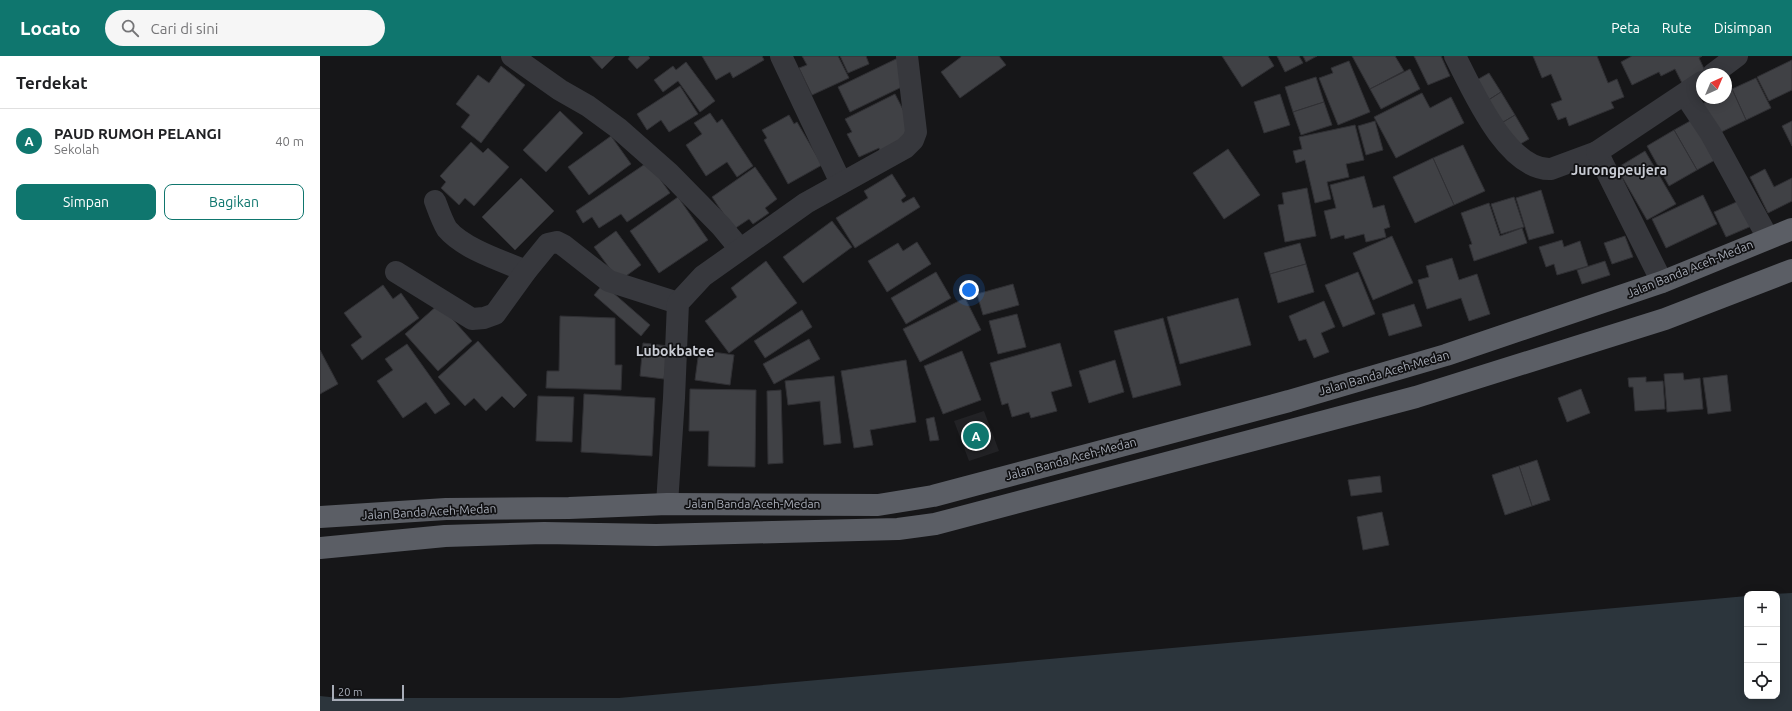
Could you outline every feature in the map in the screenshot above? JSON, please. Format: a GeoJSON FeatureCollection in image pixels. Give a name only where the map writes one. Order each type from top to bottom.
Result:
{"type":"FeatureCollection","features":[{"type":"Feature","properties":{"kind":"highway","name":"Jalan Banda Aceh-Medan"},"geometry":{"type":"LineString","coordinates":[[320,517],[446,509],[569,508],[667,504],[878,505],[904,502],[933,496],[1290,401],[1446,355],[1662,282],[1792,229]]}},
{"type":"Feature","properties":{"kind":"highway"},"geometry":{"type":"LineString","coordinates":[[320,548],[445,536],[544,533],[656,535],[898,529],[935,524],[1416,397],[1664,319],[1792,270]]}},
{"type":"Feature","properties":{"kind":"highway"},"geometry":{"type":"LineString","coordinates":[[1290,401],[1299,428]]}},
{"type":"Feature","properties":{"kind":"street"},"geometry":{"type":"LineString","coordinates":[[512,56],[560,90],[588,106],[618,128],[669,173],[721,226],[740,249]]}},
{"type":"Feature","properties":{"kind":"street"},"geometry":{"type":"LineString","coordinates":[[782,56],[841,183]]}},
{"type":"Feature","properties":{"kind":"street"},"geometry":{"type":"LineString","coordinates":[[667,504],[674,398],[678,302],[703,276],[806,203],[905,148],[913,140],[916,132],[907,56]]}},
{"type":"Feature","properties":{"kind":"street"},"geometry":{"type":"LineString","coordinates":[[1455,56],[1489,121],[1507,145],[1518,156],[1533,165],[1546,169],[1597,152],[1694,88],[1711,134],[1768,238]]}},
{"type":"Feature","properties":{"kind":"street"},"geometry":{"type":"LineString","coordinates":[[1721,68],[1737,56]]}},
{"type":"Feature","properties":{"kind":"street"},"geometry":{"type":"LineString","coordinates":[[1597,152],[1662,282]]}},
{"type":"Feature","properties":{"kind":"street"},"geometry":{"type":"LineString","coordinates":[[434,201],[447,228],[457,238],[470,246],[526,271]]}},
{"type":"Feature","properties":{"kind":"street"},"geometry":{"type":"LineString","coordinates":[[396,272],[472,319],[484,318],[495,314],[526,271],[548,244],[557,242],[563,245],[609,281],[678,302]]}},
{"type":"Feature","properties":{"kind":"shaded area"},"geometry":{"type":"Polygon","coordinates":[[[984,411],[999,451],[969,461],[954,421],[984,411]]]}},
{"type":"Feature","properties":{"kind":"shaded area"},"geometry":{"type":"Polygon","coordinates":[[[1792,593],[1792,711],[320,711],[320,696],[339,698],[619,698],[1744,596],[1744,699],[1780,699],[1780,594],[1792,593]]]}},
{"type":"Feature","properties":{"kind":"building"},"geometry":{"type":"Polygon","coordinates":[[[590,56],[615,56],[602,69],[590,56]]]}},
{"type":"Feature","properties":{"kind":"building"},"geometry":{"type":"Polygon","coordinates":[[[630,56],[648,56],[650,58],[637,69],[628,59],[630,56]]]}},
{"type":"Feature","properties":{"kind":"building"},"geometry":{"type":"Polygon","coordinates":[[[702,56],[762,56],[764,60],[733,78],[730,72],[716,80],[702,56]]]}},
{"type":"Feature","properties":{"kind":"building"},"geometry":{"type":"Polygon","coordinates":[[[802,56],[838,56],[849,78],[812,95],[799,68],[807,65],[802,56]]]}},
{"type":"Feature","properties":{"kind":"building"},"geometry":{"type":"Polygon","coordinates":[[[840,56],[866,56],[869,64],[848,73],[840,56]]]}},
{"type":"Feature","properties":{"kind":"building"},"geometry":{"type":"Polygon","coordinates":[[[961,56],[999,56],[1006,65],[960,98],[941,72],[961,56]]]}},
{"type":"Feature","properties":{"kind":"building"},"geometry":{"type":"Polygon","coordinates":[[[1222,56],[1268,56],[1274,66],[1242,87],[1222,56]]]}},
{"type":"Feature","properties":{"kind":"building"},"geometry":{"type":"Polygon","coordinates":[[[1277,56],[1299,56],[1303,63],[1285,72],[1277,56]]]}},
{"type":"Feature","properties":{"kind":"building"},"geometry":{"type":"Polygon","coordinates":[[[1303,56],[1317,56],[1306,62],[1303,56]]]}},
{"type":"Feature","properties":{"kind":"building"},"geometry":{"type":"Polygon","coordinates":[[[1352,56],[1395,56],[1404,71],[1370,89],[1352,56]]]}},
{"type":"Feature","properties":{"kind":"building"},"geometry":{"type":"Polygon","coordinates":[[[1414,56],[1441,56],[1450,76],[1428,85],[1414,56]]]}},
{"type":"Feature","properties":{"kind":"building"},"geometry":{"type":"Polygon","coordinates":[[[1533,56],[1597,56],[1608,83],[1617,79],[1624,97],[1611,102],[1614,108],[1569,126],[1566,117],[1558,120],[1551,104],[1562,100],[1551,74],[1542,78],[1533,56]]]}},
{"type":"Feature","properties":{"kind":"building"},"geometry":{"type":"Polygon","coordinates":[[[1632,56],[1702,56],[1699,58],[1704,68],[1696,68],[1696,78],[1683,85],[1675,69],[1661,76],[1659,72],[1632,85],[1621,62],[1632,56]]]}},
{"type":"Feature","properties":{"kind":"building"},"geometry":{"type":"Polygon","coordinates":[[[898,58],[910,83],[850,112],[838,87],[898,58]]]}},
{"type":"Feature","properties":{"kind":"building"},"geometry":{"type":"Polygon","coordinates":[[[1792,60],[1792,90],[1769,101],[1757,77],[1792,60]]]}},
{"type":"Feature","properties":{"kind":"building"},"geometry":{"type":"Polygon","coordinates":[[[1349,61],[1370,112],[1338,125],[1319,78],[1333,73],[1331,68],[1349,61]]]}},
{"type":"Feature","properties":{"kind":"building"},"geometry":{"type":"Polygon","coordinates":[[[686,62],[715,101],[700,112],[678,81],[663,92],[654,80],[673,66],[676,70],[686,62]]]}},
{"type":"Feature","properties":{"kind":"building"},"geometry":{"type":"Polygon","coordinates":[[[501,66],[525,85],[481,143],[461,127],[470,115],[456,104],[478,75],[489,83],[501,66]]]}},
{"type":"Feature","properties":{"kind":"building"},"geometry":{"type":"Polygon","coordinates":[[[1410,69],[1420,89],[1381,109],[1370,89],[1410,69]]]}},
{"type":"Feature","properties":{"kind":"building"},"geometry":{"type":"Polygon","coordinates":[[[1489,73],[1501,92],[1487,101],[1475,81],[1489,73]]]}},
{"type":"Feature","properties":{"kind":"building"},"geometry":{"type":"Polygon","coordinates":[[[1316,77],[1324,102],[1293,112],[1285,87],[1316,77]]]}},
{"type":"Feature","properties":{"kind":"building"},"geometry":{"type":"Polygon","coordinates":[[[1756,78],[1771,108],[1746,120],[1732,89],[1756,78]]]}},
{"type":"Feature","properties":{"kind":"building"},"geometry":{"type":"Polygon","coordinates":[[[680,86],[698,114],[669,132],[661,120],[647,130],[637,114],[680,86]]]}},
{"type":"Feature","properties":{"kind":"building"},"geometry":{"type":"Polygon","coordinates":[[[1732,89],[1746,120],[1715,135],[1700,105],[1732,104],[1732,89]]]}},
{"type":"Feature","properties":{"kind":"building"},"geometry":{"type":"Polygon","coordinates":[[[1501,92],[1515,115],[1500,124],[1487,101],[1501,92]]]}},
{"type":"Feature","properties":{"kind":"building"},"geometry":{"type":"Polygon","coordinates":[[[1422,93],[1430,108],[1451,97],[1464,123],[1396,158],[1374,117],[1422,93]]]}},
{"type":"Feature","properties":{"kind":"building"},"geometry":{"type":"Polygon","coordinates":[[[895,94],[914,131],[881,154],[879,148],[859,157],[847,134],[852,132],[845,119],[895,94]]]}},
{"type":"Feature","properties":{"kind":"building"},"geometry":{"type":"Polygon","coordinates":[[[1280,94],[1290,125],[1264,133],[1254,102],[1280,94]]]}},
{"type":"Feature","properties":{"kind":"building"},"geometry":{"type":"Polygon","coordinates":[[[1324,102],[1332,125],[1301,135],[1293,112],[1324,102]]]}},
{"type":"Feature","properties":{"kind":"building"},"geometry":{"type":"Polygon","coordinates":[[[560,111],[583,133],[546,172],[523,150],[560,111]]]}},
{"type":"Feature","properties":{"kind":"building"},"geometry":{"type":"Polygon","coordinates":[[[710,113],[717,123],[722,119],[753,166],[737,177],[727,162],[706,176],[686,145],[702,134],[694,123],[710,113]]]}},
{"type":"Feature","properties":{"kind":"building"},"geometry":{"type":"Polygon","coordinates":[[[789,115],[794,124],[797,122],[822,165],[788,184],[764,140],[767,138],[762,130],[789,115]]]}},
{"type":"Feature","properties":{"kind":"building"},"geometry":{"type":"Polygon","coordinates":[[[1515,115],[1529,139],[1515,147],[1500,124],[1515,115]]]}},
{"type":"Feature","properties":{"kind":"building"},"geometry":{"type":"Polygon","coordinates":[[[1692,120],[1715,160],[1697,170],[1674,130],[1692,120]]]}},
{"type":"Feature","properties":{"kind":"building"},"geometry":{"type":"Polygon","coordinates":[[[1375,121],[1383,150],[1366,155],[1358,126],[1375,121]]]}},
{"type":"Feature","properties":{"kind":"building"},"geometry":{"type":"Polygon","coordinates":[[[1792,121],[1792,146],[1782,126],[1792,121]]]}},
{"type":"Feature","properties":{"kind":"building"},"geometry":{"type":"Polygon","coordinates":[[[1355,125],[1364,160],[1346,164],[1349,177],[1327,182],[1331,199],[1315,203],[1305,160],[1296,163],[1293,151],[1302,149],[1299,137],[1355,125]]]}},
{"type":"Feature","properties":{"kind":"building"},"geometry":{"type":"Polygon","coordinates":[[[1674,130],[1697,170],[1669,186],[1647,146],[1674,130]]]}},
{"type":"Feature","properties":{"kind":"building"},"geometry":{"type":"Polygon","coordinates":[[[611,136],[631,164],[589,195],[568,167],[611,136]]]}},
{"type":"Feature","properties":{"kind":"building"},"geometry":{"type":"Polygon","coordinates":[[[471,142],[483,153],[488,148],[509,167],[474,206],[465,198],[459,205],[441,188],[446,182],[440,176],[471,142]]]}},
{"type":"Feature","properties":{"kind":"building"},"geometry":{"type":"Polygon","coordinates":[[[1463,145],[1485,191],[1454,205],[1433,158],[1463,145]]]}},
{"type":"Feature","properties":{"kind":"building"},"geometry":{"type":"Polygon","coordinates":[[[1228,149],[1260,195],[1224,219],[1193,173],[1228,149]]]}},
{"type":"Feature","properties":{"kind":"building"},"geometry":{"type":"Polygon","coordinates":[[[1645,151],[1676,204],[1647,220],[1617,168],[1645,151]]]}},
{"type":"Feature","properties":{"kind":"building"},"geometry":{"type":"Polygon","coordinates":[[[1433,158],[1454,205],[1415,223],[1393,177],[1433,158]]]}},
{"type":"Feature","properties":{"kind":"building"},"geometry":{"type":"Polygon","coordinates":[[[648,162],[670,193],[627,222],[621,214],[599,228],[592,217],[583,223],[576,211],[648,162]]]}},
{"type":"Feature","properties":{"kind":"building"},"geometry":{"type":"Polygon","coordinates":[[[755,167],[777,199],[765,208],[769,213],[753,224],[749,219],[734,229],[712,197],[755,167]]]}},
{"type":"Feature","properties":{"kind":"building"},"geometry":{"type":"Polygon","coordinates":[[[1765,169],[1774,187],[1792,178],[1792,201],[1768,213],[1750,177],[1765,169]]]}},
{"type":"Feature","properties":{"kind":"building"},"geometry":{"type":"Polygon","coordinates":[[[892,174],[906,196],[901,200],[903,203],[914,197],[920,207],[855,248],[836,218],[868,198],[864,191],[892,174]]]}},
{"type":"Feature","properties":{"kind":"building"},"geometry":{"type":"Polygon","coordinates":[[[1364,176],[1373,208],[1384,205],[1390,227],[1384,229],[1386,237],[1366,242],[1364,234],[1345,239],[1344,235],[1331,239],[1324,211],[1336,208],[1330,185],[1364,176]]]}},
{"type":"Feature","properties":{"kind":"building"},"geometry":{"type":"Polygon","coordinates":[[[521,178],[554,211],[515,250],[482,217],[521,178]]]}},
{"type":"Feature","properties":{"kind":"building"},"geometry":{"type":"Polygon","coordinates":[[[1307,188],[1316,236],[1285,242],[1278,205],[1284,204],[1282,193],[1307,188]]]}},
{"type":"Feature","properties":{"kind":"building"},"geometry":{"type":"Polygon","coordinates":[[[1541,190],[1554,233],[1529,240],[1516,198],[1541,190]]]}},
{"type":"Feature","properties":{"kind":"building"},"geometry":{"type":"Polygon","coordinates":[[[1703,195],[1717,224],[1666,248],[1652,219],[1703,195]]]}},
{"type":"Feature","properties":{"kind":"building"},"geometry":{"type":"Polygon","coordinates":[[[678,197],[708,240],[659,273],[630,231],[678,197]]]}},
{"type":"Feature","properties":{"kind":"building"},"geometry":{"type":"Polygon","coordinates":[[[1514,197],[1524,227],[1501,234],[1491,204],[1514,197]]]}},
{"type":"Feature","properties":{"kind":"building"},"geometry":{"type":"Polygon","coordinates":[[[1741,200],[1754,225],[1726,237],[1714,212],[1741,200]]]}},
{"type":"Feature","properties":{"kind":"building"},"geometry":{"type":"Polygon","coordinates":[[[1489,203],[1500,236],[1522,228],[1527,243],[1474,261],[1469,245],[1472,244],[1461,213],[1489,203]]]}},
{"type":"Feature","properties":{"kind":"building"},"geometry":{"type":"Polygon","coordinates":[[[832,221],[852,247],[803,283],[783,257],[832,221]]]}},
{"type":"Feature","properties":{"kind":"building"},"geometry":{"type":"Polygon","coordinates":[[[616,231],[641,265],[619,281],[594,247],[616,231]]]}},
{"type":"Feature","properties":{"kind":"building"},"geometry":{"type":"Polygon","coordinates":[[[1392,236],[1413,283],[1373,300],[1353,253],[1392,236]]]}},
{"type":"Feature","properties":{"kind":"building"},"geometry":{"type":"Polygon","coordinates":[[[1625,236],[1633,257],[1612,264],[1604,243],[1625,236]]]}},
{"type":"Feature","properties":{"kind":"building"},"geometry":{"type":"Polygon","coordinates":[[[1562,240],[1564,247],[1580,241],[1588,266],[1557,275],[1554,264],[1546,267],[1539,247],[1562,240]]]}},
{"type":"Feature","properties":{"kind":"building"},"geometry":{"type":"Polygon","coordinates":[[[917,242],[931,264],[887,292],[868,261],[898,243],[903,251],[917,242]]]}},
{"type":"Feature","properties":{"kind":"building"},"geometry":{"type":"Polygon","coordinates":[[[1300,243],[1306,264],[1270,274],[1264,253],[1300,243]]]}},
{"type":"Feature","properties":{"kind":"building"},"geometry":{"type":"Polygon","coordinates":[[[1452,258],[1459,280],[1477,274],[1490,314],[1469,321],[1461,298],[1427,309],[1418,280],[1429,277],[1426,266],[1452,258]]]}},
{"type":"Feature","properties":{"kind":"building"},"geometry":{"type":"Polygon","coordinates":[[[766,261],[797,303],[729,353],[705,321],[737,297],[731,288],[766,261]]]}},
{"type":"Feature","properties":{"kind":"building"},"geometry":{"type":"Polygon","coordinates":[[[1605,261],[1610,275],[1582,284],[1577,270],[1605,261]]]}},
{"type":"Feature","properties":{"kind":"building"},"geometry":{"type":"Polygon","coordinates":[[[1306,264],[1314,292],[1278,303],[1270,274],[1306,264]]]}},
{"type":"Feature","properties":{"kind":"building"},"geometry":{"type":"Polygon","coordinates":[[[936,272],[951,298],[906,324],[891,298],[936,272]]]}},
{"type":"Feature","properties":{"kind":"building"},"geometry":{"type":"Polygon","coordinates":[[[1358,272],[1375,314],[1343,327],[1325,285],[1358,272]]]}},
{"type":"Feature","properties":{"kind":"building"},"geometry":{"type":"Polygon","coordinates":[[[603,284],[650,325],[641,336],[594,295],[603,284]]]}},
{"type":"Feature","properties":{"kind":"building"},"geometry":{"type":"Polygon","coordinates":[[[1013,284],[1019,305],[983,315],[977,294],[1013,284]]]}},
{"type":"Feature","properties":{"kind":"building"},"geometry":{"type":"Polygon","coordinates":[[[383,285],[393,299],[401,293],[419,318],[362,360],[351,345],[362,337],[344,313],[383,285]]]}},
{"type":"Feature","properties":{"kind":"building"},"geometry":{"type":"Polygon","coordinates":[[[965,298],[981,330],[920,362],[903,329],[965,298]]]}},
{"type":"Feature","properties":{"kind":"building"},"geometry":{"type":"Polygon","coordinates":[[[1238,298],[1251,345],[1180,364],[1167,317],[1238,298]]]}},
{"type":"Feature","properties":{"kind":"building"},"geometry":{"type":"Polygon","coordinates":[[[1324,301],[1335,327],[1321,333],[1329,352],[1314,358],[1306,339],[1299,341],[1289,316],[1324,301]]]}},
{"type":"Feature","properties":{"kind":"building"},"geometry":{"type":"Polygon","coordinates":[[[439,304],[472,341],[438,371],[405,334],[439,304]]]}},
{"type":"Feature","properties":{"kind":"building"},"geometry":{"type":"Polygon","coordinates":[[[1414,304],[1422,326],[1389,336],[1382,314],[1414,304]]]}},
{"type":"Feature","properties":{"kind":"building"},"geometry":{"type":"Polygon","coordinates":[[[802,310],[812,327],[765,358],[754,341],[802,310]]]}},
{"type":"Feature","properties":{"kind":"building"},"geometry":{"type":"Polygon","coordinates":[[[1017,314],[1026,347],[998,354],[989,321],[1017,314]]]}},
{"type":"Feature","properties":{"kind":"building"},"geometry":{"type":"Polygon","coordinates":[[[560,316],[615,318],[615,365],[622,365],[621,390],[546,388],[547,371],[559,371],[560,316]]]}},
{"type":"Feature","properties":{"kind":"building"},"geometry":{"type":"Polygon","coordinates":[[[1163,318],[1181,385],[1133,398],[1114,331],[1163,318]]]}},
{"type":"Feature","properties":{"kind":"building"},"geometry":{"type":"Polygon","coordinates":[[[809,339],[820,359],[774,384],[763,364],[809,339]]]}},
{"type":"Feature","properties":{"kind":"building"},"geometry":{"type":"Polygon","coordinates":[[[478,341],[527,395],[514,408],[502,396],[486,411],[474,398],[465,406],[438,377],[478,341]]]}},
{"type":"Feature","properties":{"kind":"building"},"geometry":{"type":"Polygon","coordinates":[[[643,343],[668,346],[664,379],[640,376],[643,343]]]}},
{"type":"Feature","properties":{"kind":"building"},"geometry":{"type":"Polygon","coordinates":[[[1060,343],[1072,386],[1051,392],[1057,411],[1031,418],[1029,412],[1012,417],[1008,403],[1002,405],[990,363],[1060,343]]]}},
{"type":"Feature","properties":{"kind":"building"},"geometry":{"type":"Polygon","coordinates":[[[407,344],[450,404],[435,414],[426,402],[403,418],[377,381],[393,370],[385,359],[407,344]]]}},
{"type":"Feature","properties":{"kind":"building"},"geometry":{"type":"Polygon","coordinates":[[[320,350],[338,384],[320,394],[320,350]]]}},
{"type":"Feature","properties":{"kind":"building"},"geometry":{"type":"Polygon","coordinates":[[[699,350],[734,355],[730,385],[695,380],[699,350]]]}},
{"type":"Feature","properties":{"kind":"building"},"geometry":{"type":"Polygon","coordinates":[[[962,351],[981,400],[943,414],[924,366],[962,351]]]}},
{"type":"Feature","properties":{"kind":"building"},"geometry":{"type":"Polygon","coordinates":[[[906,360],[916,422],[870,430],[873,445],[854,448],[841,371],[906,360]]]}},
{"type":"Feature","properties":{"kind":"building"},"geometry":{"type":"Polygon","coordinates":[[[1115,360],[1124,392],[1089,403],[1079,371],[1115,360]]]}},
{"type":"Feature","properties":{"kind":"building"},"geometry":{"type":"Polygon","coordinates":[[[1683,373],[1684,380],[1700,378],[1703,409],[1667,412],[1664,374],[1683,373]]]}},
{"type":"Feature","properties":{"kind":"building"},"geometry":{"type":"Polygon","coordinates":[[[1727,375],[1731,411],[1708,414],[1703,378],[1727,375]]]}},
{"type":"Feature","properties":{"kind":"building"},"geometry":{"type":"Polygon","coordinates":[[[834,376],[841,443],[824,445],[820,401],[788,405],[785,381],[834,376]]]}},
{"type":"Feature","properties":{"kind":"building"},"geometry":{"type":"Polygon","coordinates":[[[1646,377],[1646,382],[1663,381],[1665,409],[1635,411],[1633,387],[1629,387],[1628,378],[1646,377]]]}},
{"type":"Feature","properties":{"kind":"building"},"geometry":{"type":"Polygon","coordinates":[[[690,389],[756,390],[755,467],[708,466],[709,431],[689,431],[690,389]]]}},
{"type":"Feature","properties":{"kind":"building"},"geometry":{"type":"Polygon","coordinates":[[[1581,389],[1590,413],[1567,422],[1558,398],[1581,389]]]}},
{"type":"Feature","properties":{"kind":"building"},"geometry":{"type":"Polygon","coordinates":[[[781,390],[783,463],[768,464],[767,391],[781,390]]]}},
{"type":"Feature","properties":{"kind":"building"},"geometry":{"type":"Polygon","coordinates":[[[584,394],[655,398],[652,456],[581,452],[584,394]]]}},
{"type":"Feature","properties":{"kind":"building"},"geometry":{"type":"Polygon","coordinates":[[[538,396],[574,397],[572,442],[536,441],[538,396]]]}},
{"type":"Feature","properties":{"kind":"building"},"geometry":{"type":"Polygon","coordinates":[[[934,417],[939,440],[930,441],[926,419],[934,417]]]}},
{"type":"Feature","properties":{"kind":"building"},"geometry":{"type":"Polygon","coordinates":[[[1537,460],[1550,500],[1532,506],[1519,466],[1537,460]]]}},
{"type":"Feature","properties":{"kind":"building"},"geometry":{"type":"Polygon","coordinates":[[[1519,466],[1532,506],[1505,515],[1492,475],[1519,466]]]}},
{"type":"Feature","properties":{"kind":"building"},"geometry":{"type":"Polygon","coordinates":[[[1380,476],[1382,492],[1351,496],[1348,480],[1380,476]]]}},
{"type":"Feature","properties":{"kind":"building"},"geometry":{"type":"Polygon","coordinates":[[[1382,512],[1389,545],[1363,550],[1357,517],[1382,512]]]}},
{"type":"Feature","properties":{"kind":"place","name":"PAUD RUMOH PELANGI"},"geometry":{"type":"Point","coordinates":[976,436]}},
{"type":"Feature","properties":{"kind":"district","name":"Jurongpeujera"},"geometry":{"type":"Point","coordinates":[1619,170]}},
{"type":"Feature","properties":{"kind":"district","name":"Lubokbatee"},"geometry":{"type":"Point","coordinates":[675,351]}}]}
